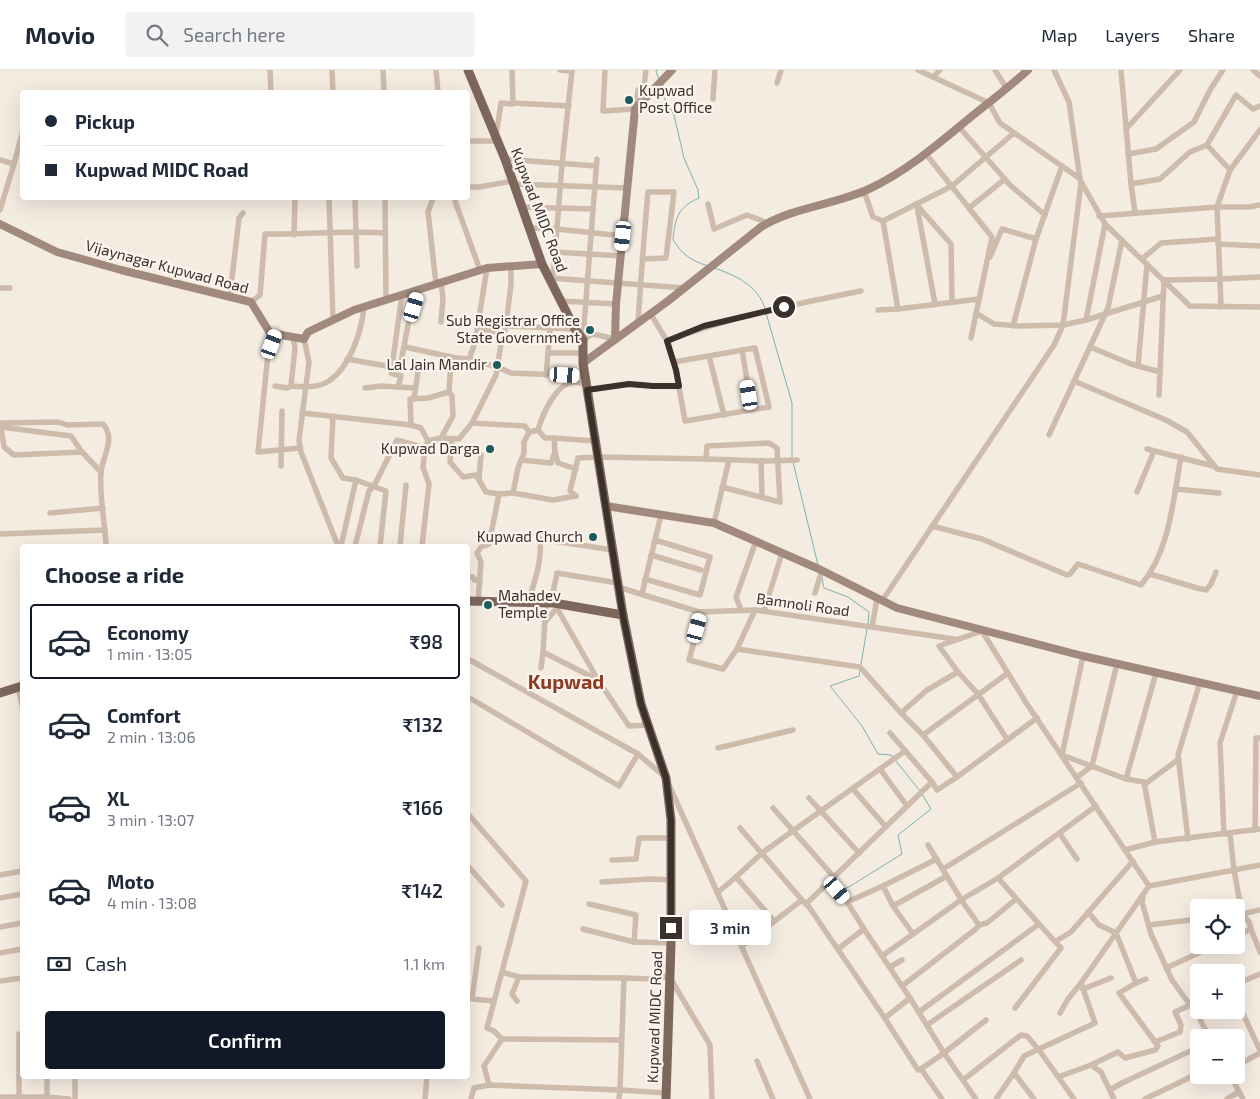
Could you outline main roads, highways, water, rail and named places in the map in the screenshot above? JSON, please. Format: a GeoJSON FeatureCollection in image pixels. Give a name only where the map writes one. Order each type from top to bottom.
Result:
{"type":"FeatureCollection","features":[{"type":"Feature","properties":{"kind":"main road","name":"Kupwad MIDC Road"},"geometry":{"type":"LineString","coordinates":[[468,70],[505,160],[542,264],[582,340],[586,384],[623,616],[641,704],[666,778],[671,820],[671,943],[666,1096]]}},
{"type":"Feature","properties":{"kind":"main road"},"geometry":{"type":"LineString","coordinates":[[615,339],[618,282],[636,108],[672,70]]}},
{"type":"Feature","properties":{"kind":"main road"},"geometry":{"type":"LineString","coordinates":[[583,362],[650,314],[768,223],[864,191],[926,154],[1028,70]]}},
{"type":"Feature","properties":{"kind":"main road","name":"Vijaynagar Kupwad Road"},"geometry":{"type":"LineString","coordinates":[[0,224],[57,252],[121,270],[230,295],[251,302],[270,333],[304,339],[308,332],[364,306],[386,299],[483,269],[542,264]]}},
{"type":"Feature","properties":{"kind":"main road"},"geometry":{"type":"LineString","coordinates":[[606,506],[714,523],[822,570],[897,608],[1084,656],[1260,696]]}},
{"type":"Feature","properties":{"kind":"main road"},"geometry":{"type":"LineString","coordinates":[[470,602],[552,604],[623,616]]}},
{"type":"Feature","properties":{"kind":"main road"},"geometry":{"type":"LineString","coordinates":[[0,692],[20,687]]}},
{"type":"Feature","properties":{"kind":"waterway"},"geometry":{"type":"LineString","coordinates":[[658,70],[656,71],[659,80]]}},
{"type":"Feature","properties":{"kind":"waterway"},"geometry":{"type":"LineString","coordinates":[[660,86],[663,96],[674,115],[684,158],[698,190],[699,198],[682,209],[675,225],[673,240],[680,250],[696,262],[708,266]]}},
{"type":"Feature","properties":{"kind":"waterway"},"geometry":{"type":"LineString","coordinates":[[714,268],[738,278],[752,288],[762,301],[765,309]]}},
{"type":"Feature","properties":{"kind":"waterway"},"geometry":{"type":"LineString","coordinates":[[766,313],[792,403],[792,458]]}},
{"type":"Feature","properties":{"kind":"waterway"},"geometry":{"type":"LineString","coordinates":[[793,462],[818,565]]}},
{"type":"Feature","properties":{"kind":"waterway"},"geometry":{"type":"LineString","coordinates":[[822,578],[824,588],[848,597],[869,612],[868,625]]}},
{"type":"Feature","properties":{"kind":"waterway"},"geometry":{"type":"LineString","coordinates":[[861,664],[867,629]]}},
{"type":"Feature","properties":{"kind":"waterway"},"geometry":{"type":"LineString","coordinates":[[860,670],[859,676],[830,686],[862,726],[878,754],[891,755],[893,758]]}},
{"type":"Feature","properties":{"kind":"waterway"},"geometry":{"type":"LineString","coordinates":[[896,761],[920,791]]}},
{"type":"Feature","properties":{"kind":"waterway"},"geometry":{"type":"LineString","coordinates":[[841,891],[902,854],[898,835],[931,809],[922,794]]}},
{"type":"Feature","properties":{"kind":"place","name":"Kupwad Post Office"},"geometry":{"type":"Point","coordinates":[629,100]}},
{"type":"Feature","properties":{"kind":"place","name":"Sub Registrar Office State Government"},"geometry":{"type":"Point","coordinates":[590,330]}},
{"type":"Feature","properties":{"kind":"place","name":"Lal Jain Mandir"},"geometry":{"type":"Point","coordinates":[497,365]}},
{"type":"Feature","properties":{"kind":"place","name":"Kupwad Darga"},"geometry":{"type":"Point","coordinates":[490,449]}},
{"type":"Feature","properties":{"kind":"place","name":"Kupwad Church"},"geometry":{"type":"Point","coordinates":[593,537]}},
{"type":"Feature","properties":{"kind":"place","name":"Mahadev Temple"},"geometry":{"type":"Point","coordinates":[488,605]}},
{"type":"Feature","properties":{"kind":"district","name":"Kupwad"},"geometry":{"type":"Point","coordinates":[566,682]}}]}
